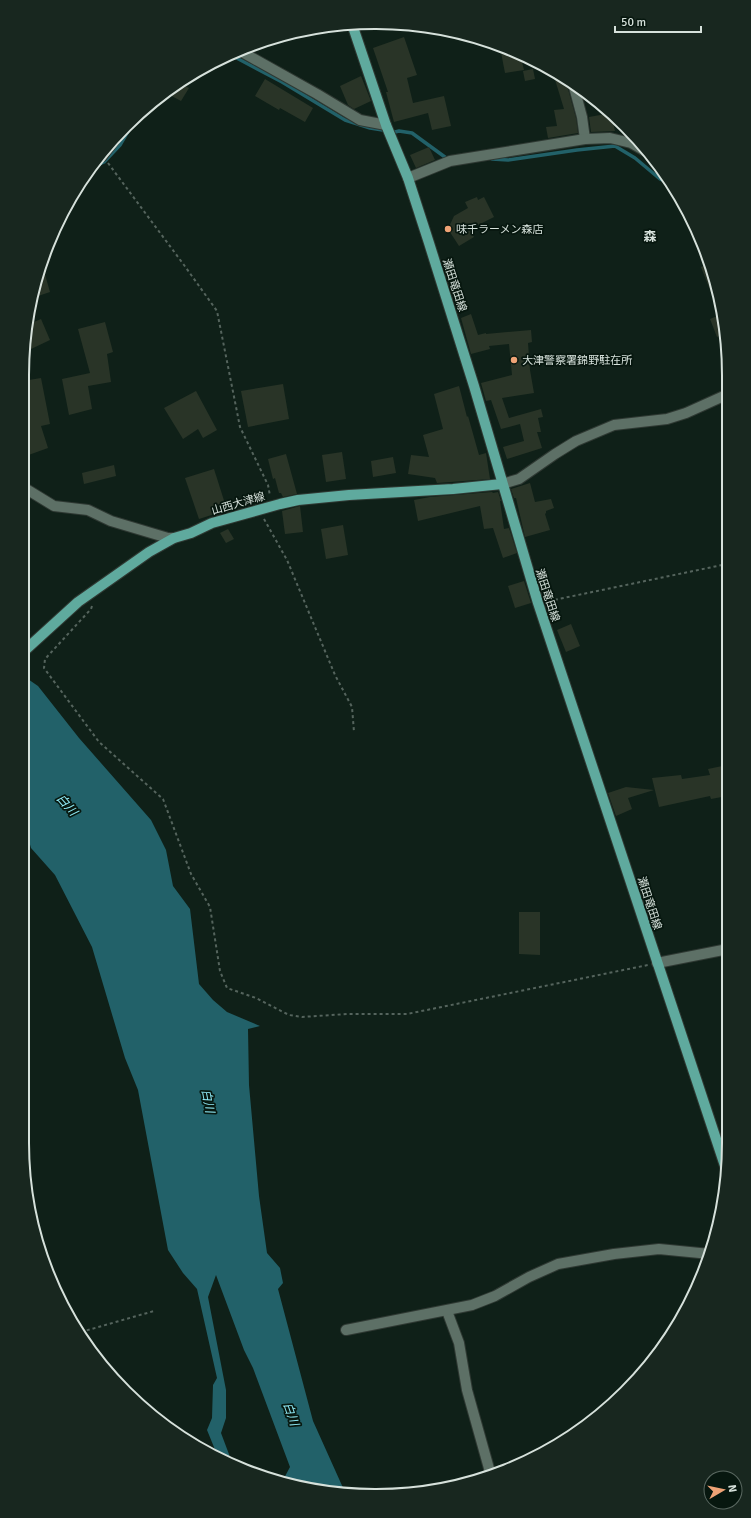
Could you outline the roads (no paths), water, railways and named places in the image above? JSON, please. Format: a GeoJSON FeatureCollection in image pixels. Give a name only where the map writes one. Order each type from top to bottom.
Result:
{"type":"FeatureCollection","features":[{"type":"Feature","properties":{"kind":"main road","name":"瀬田竜田線"},"geometry":{"type":"LineString","coordinates":[[354,30],[386,126],[408,178],[452,314],[538,603],[721,1155]]}},
{"type":"Feature","properties":{"kind":"main road","name":"山西大津線"},"geometry":{"type":"LineString","coordinates":[[29,646],[78,602],[149,552],[174,538],[191,533],[212,523],[298,500],[502,484]]}},
{"type":"Feature","properties":{"kind":"street"},"geometry":{"type":"LineString","coordinates":[[245,54],[360,120],[386,126]]}},
{"type":"Feature","properties":{"kind":"street"},"geometry":{"type":"LineString","coordinates":[[576,93],[582,117],[585,139]]}},
{"type":"Feature","properties":{"kind":"street"},"geometry":{"type":"LineString","coordinates":[[408,178],[450,161],[585,139],[610,138],[634,145]]}},
{"type":"Feature","properties":{"kind":"street"},"geometry":{"type":"LineString","coordinates":[[502,484],[519,479],[576,441],[614,425],[667,419],[686,413],[722,397]]}},
{"type":"Feature","properties":{"kind":"street"},"geometry":{"type":"LineString","coordinates":[[29,491],[54,506],[88,510],[111,521],[168,538],[174,538]]}},
{"type":"Feature","properties":{"kind":"street"},"geometry":{"type":"LineString","coordinates":[[657,963],[722,950]]}},
{"type":"Feature","properties":{"kind":"street"},"geometry":{"type":"LineString","coordinates":[[346,1330],[472,1305],[495,1296],[529,1277],[558,1264],[614,1254],[659,1249],[704,1253]]}},
{"type":"Feature","properties":{"kind":"street"},"geometry":{"type":"LineString","coordinates":[[447,1311],[459,1343],[467,1390],[489,1470]]}},
{"type":"Feature","properties":{"kind":"water","name":"白川"},"geometry":{"type":"Polygon","coordinates":[[[29,680],[38,686],[79,738],[151,820],[166,850],[173,886],[190,909],[199,984],[213,1000],[227,1012],[260,1026],[248,1029],[249,1085],[259,1196],[267,1253],[280,1268],[283,1283],[278,1289],[313,1421],[343,1487],[285,1477],[290,1467],[216,1275],[208,1297],[226,1390],[226,1418],[221,1433],[230,1457],[215,1449],[207,1430],[212,1418],[213,1385],[217,1378],[197,1289],[183,1273],[168,1250],[138,1090],[125,1058],[92,947],[55,875],[31,848],[29,841],[29,680]]]}},
{"type":"Feature","properties":{"kind":"waterway"},"geometry":{"type":"LineString","coordinates":[[237,58],[282,82],[345,120],[370,128],[412,133],[449,160]]}},
{"type":"Feature","properties":{"kind":"waterway"},"geometry":{"type":"LineString","coordinates":[[103,162],[120,145],[126,134]]}},
{"type":"Feature","properties":{"kind":"waterway"},"geometry":{"type":"LineString","coordinates":[[492,159],[508,160],[615,146],[635,158],[661,180]]}},
{"type":"Feature","properties":{"kind":"place","name":"味千ラーメン森店"},"geometry":{"type":"Point","coordinates":[448,229]}},
{"type":"Feature","properties":{"kind":"place","name":"大津警察署錦野駐在所"},"geometry":{"type":"Point","coordinates":[514,360]}},
{"type":"Feature","properties":{"kind":"district","name":"森"},"geometry":{"type":"Point","coordinates":[650,236]}}]}
